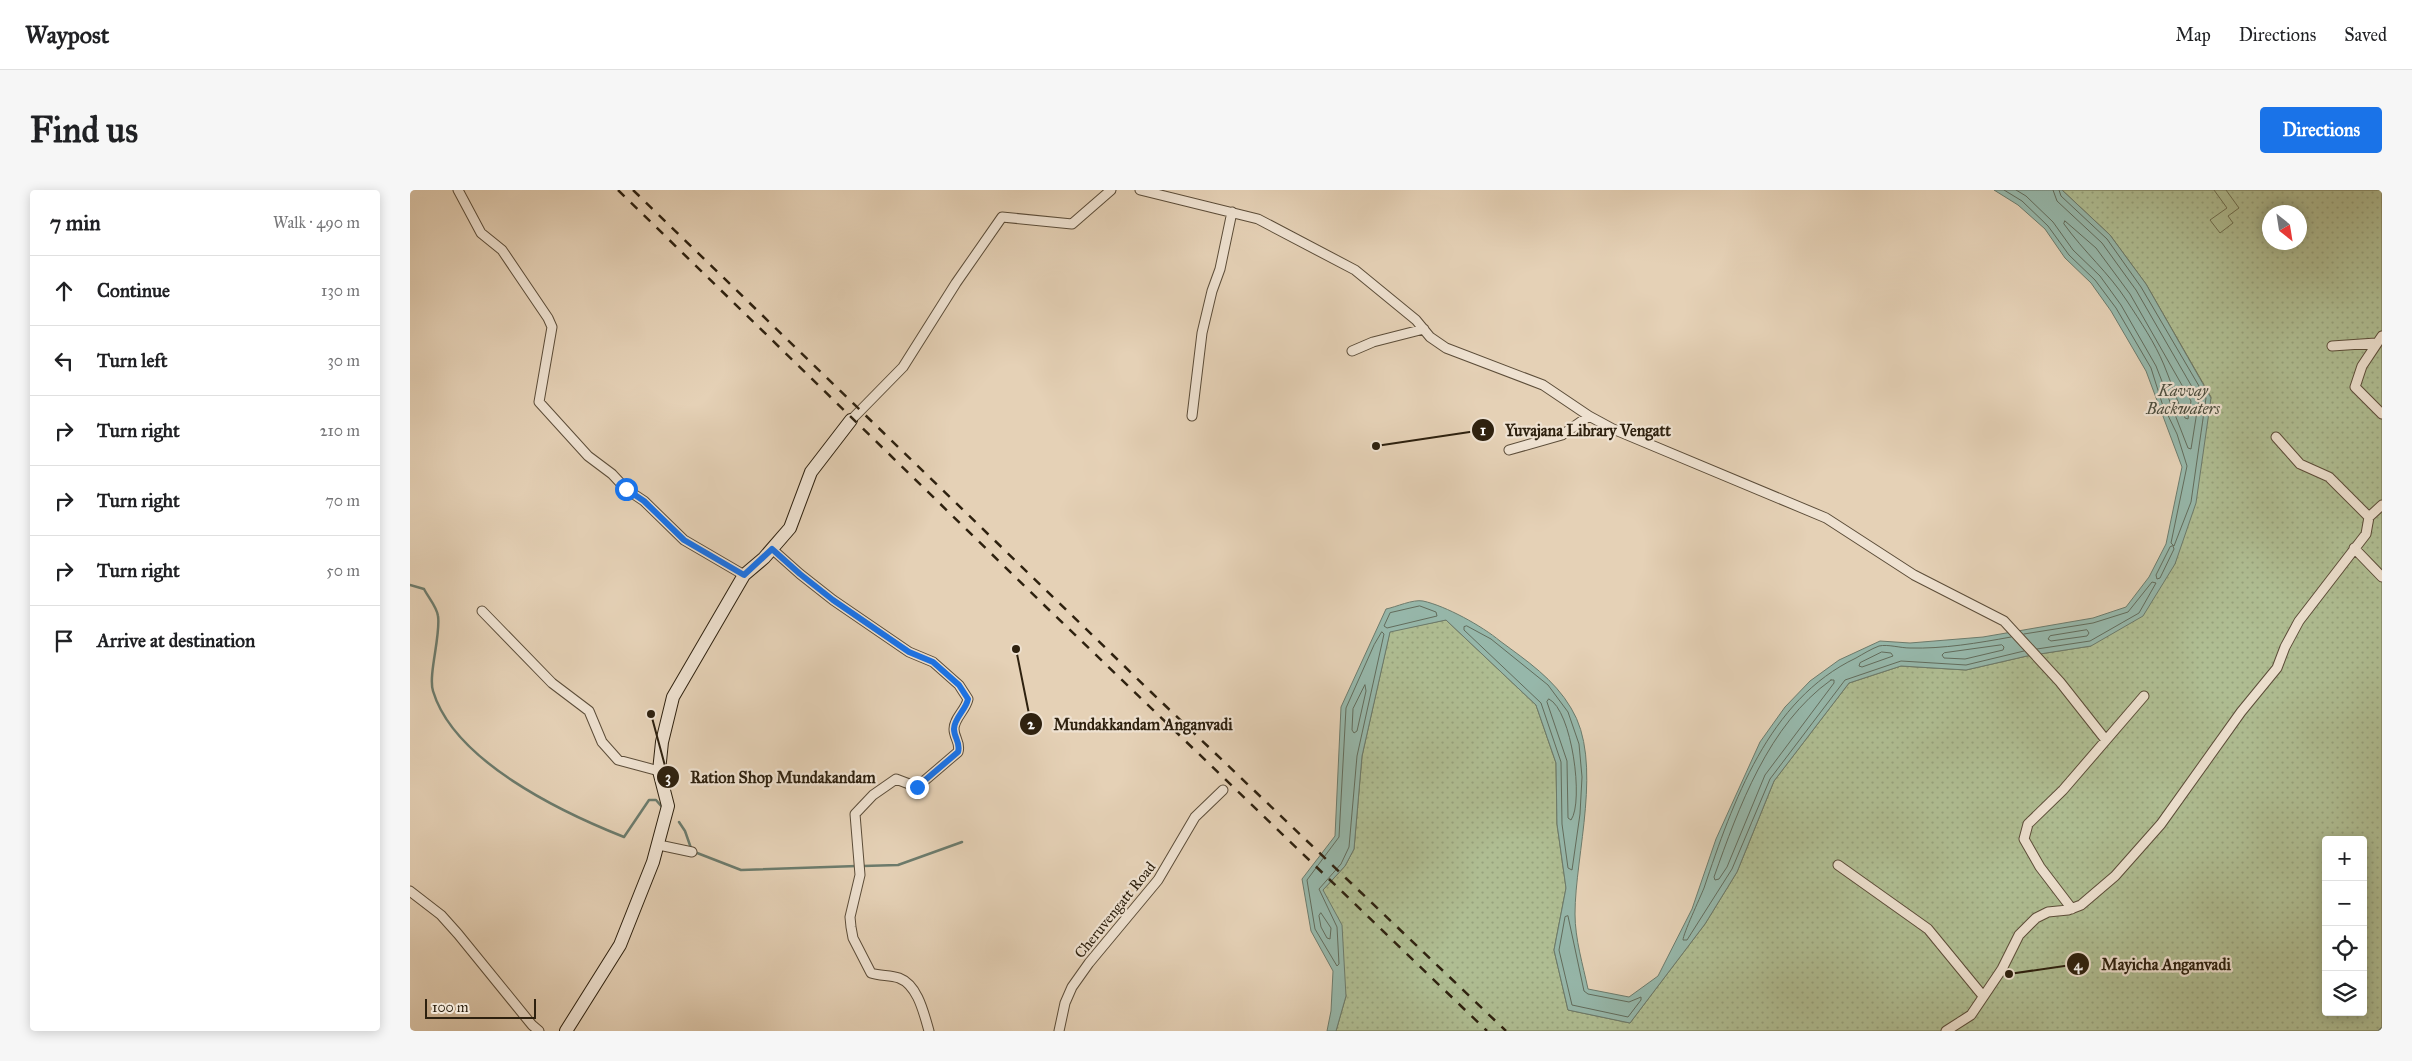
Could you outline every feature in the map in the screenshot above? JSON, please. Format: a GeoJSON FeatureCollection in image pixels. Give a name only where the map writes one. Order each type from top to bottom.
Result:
{"type":"FeatureCollection","features":[{"type":"Feature","properties":{"kind":"street"},"geometry":{"type":"LineString","coordinates":[[458,190],[482,233],[502,250],[552,327],[539,402],[588,456],[612,474],[626,489],[644,501],[684,540],[744,575]]}},
{"type":"Feature","properties":{"kind":"street"},"geometry":{"type":"LineString","coordinates":[[566,1031],[620,946],[645,886],[668,806],[659,772],[662,742],[673,697],[744,575],[772,549],[790,528],[811,472],[850,420],[903,367],[956,282],[1002,217],[1072,224],[1111,190]]}},
{"type":"Feature","properties":{"kind":"street"},"geometry":{"type":"LineString","coordinates":[[1140,190],[1258,219],[1355,270],[1416,320],[1430,337],[1446,348],[1543,385],[1589,416],[1613,429],[1826,518],[1914,575],[2004,621],[2060,682],[2105,739]]}},
{"type":"Feature","properties":{"kind":"street"},"geometry":{"type":"LineString","coordinates":[[1192,416],[1202,333],[1212,291],[1220,269],[1232,212]]}},
{"type":"Feature","properties":{"kind":"street"},"geometry":{"type":"LineString","coordinates":[[1352,351],[1373,342],[1424,329]]}},
{"type":"Feature","properties":{"kind":"street"},"geometry":{"type":"LineString","coordinates":[[2332,346],[2379,339]]}},
{"type":"Feature","properties":{"kind":"street"},"geometry":{"type":"LineString","coordinates":[[2379,339],[2362,366],[2354,387],[2382,414]]}},
{"type":"Feature","properties":{"kind":"street"},"geometry":{"type":"LineString","coordinates":[[1510,450],[1562,435],[1589,416]]}},
{"type":"Feature","properties":{"kind":"street"},"geometry":{"type":"LineString","coordinates":[[2276,437],[2300,464],[2329,477],[2369,517]]}},
{"type":"Feature","properties":{"kind":"street"},"geometry":{"type":"LineString","coordinates":[[1946,1031],[1971,1015],[2002,969],[2019,935],[2036,918],[2048,912],[2072,909],[2081,905],[2115,876],[2161,824],[2240,712],[2277,668],[2285,647],[2299,621],[2368,530],[2369,517],[2382,505]]}},
{"type":"Feature","properties":{"kind":"street"},"geometry":{"type":"LineString","coordinates":[[2354,548],[2382,577]]}},
{"type":"Feature","properties":{"kind":"street"},"geometry":{"type":"LineString","coordinates":[[772,549],[833,600],[909,652],[933,662],[959,685],[968,699],[955,723],[954,730],[960,747],[958,752],[917,787],[896,779],[890,782],[873,795],[856,814],[860,871],[850,917],[853,938],[871,973],[901,979],[910,987],[918,1000],[930,1031]]}},
{"type":"Feature","properties":{"kind":"street"},"geometry":{"type":"LineString","coordinates":[[482,611],[552,683],[589,711],[602,742],[618,760],[659,772]]}},
{"type":"Feature","properties":{"kind":"street"},"geometry":{"type":"LineString","coordinates":[[2072,909],[2040,867],[2024,839],[2028,824],[2063,790],[2144,696]]}},
{"type":"Feature","properties":{"kind":"street","name":"Cheruvengatt Road"},"geometry":{"type":"LineString","coordinates":[[1059,1031],[1065,1003],[1072,988],[1089,963],[1158,880],[1195,818],[1223,790]]}},
{"type":"Feature","properties":{"kind":"street"},"geometry":{"type":"LineString","coordinates":[[658,845],[692,852]]}},
{"type":"Feature","properties":{"kind":"street"},"geometry":{"type":"LineString","coordinates":[[1838,865],[1928,929],[1983,996]]}},
{"type":"Feature","properties":{"kind":"street"},"geometry":{"type":"LineString","coordinates":[[410,891],[440,915],[458,934],[532,1026],[539,1031]]}},
{"type":"Feature","properties":{"kind":"green space"},"geometry":{"type":"Polygon","coordinates":[[[2062,190],[2382,190],[2382,1031],[1336,1031],[1346,996],[1323,890],[1345,866],[1354,849],[1362,756],[1390,631],[1446,620],[1536,705],[1556,763],[1557,824],[1566,888],[1554,950],[1568,1010],[1630,1023],[1705,924],[1737,872],[1774,781],[1849,683],[1901,666],[1966,670],[2027,656],[2091,646],[2175,564],[2211,397],[2146,284],[2110,235],[2062,190]]]}},
{"type":"Feature","properties":{"kind":"green space"},"geometry":{"type":"Polygon","coordinates":[[[2214,190],[2226,190],[2239,208],[2228,216],[2233,223],[2220,233],[2210,220],[2227,208],[2214,190]]]}},
{"type":"Feature","properties":{"kind":"water","name":"Kavvay Backwaters"},"geometry":{"type":"Polygon","coordinates":[[[1994,190],[2062,190],[2110,235],[2146,284],[2211,398],[2196,503],[2175,564],[2143,616],[2091,646],[2027,656],[1966,670],[1901,666],[1849,683],[1774,781],[1737,872],[1705,924],[1630,1023],[1568,1010],[1554,950],[1566,888],[1557,824],[1556,763],[1536,705],[1446,620],[1390,632],[1362,756],[1354,849],[1345,866],[1323,890],[1342,925],[1346,996],[1336,1031],[1327,1031],[1331,1011],[1333,971],[1311,931],[1302,879],[1335,836],[1341,707],[1386,609],[1410,602],[1423,601],[1463,617],[1492,635],[1539,671],[1557,688],[1571,708],[1581,730],[1586,754],[1587,781],[1576,890],[1576,933],[1588,989],[1629,997],[1658,976],[1692,909],[1716,839],[1760,742],[1785,707],[1810,681],[1839,660],[1880,641],[1910,643],[1983,637],[2093,618],[2126,607],[2149,577],[2166,544],[2182,467],[2146,371],[2111,311],[2091,283],[2065,258],[2045,229],[2018,205],[1994,190]]]}},
{"type":"Feature","properties":{"kind":"waterway"},"geometry":{"type":"LineString","coordinates":[[410,585],[424,589],[437,613],[438,633],[432,675],[433,691],[445,716],[463,740],[486,761],[513,781],[541,798],[624,837],[649,800],[656,800],[662,807]]}},
{"type":"Feature","properties":{"kind":"waterway"},"geometry":{"type":"LineString","coordinates":[[679,822],[685,831],[692,851],[741,870],[857,866]]}},
{"type":"Feature","properties":{"kind":"waterway"},"geometry":{"type":"LineString","coordinates":[[863,866],[898,865],[962,842]]}},
{"type":"Feature","properties":{"kind":"waterway"},"geometry":{"type":"LineString","coordinates":[[2379,1031],[2382,1028]]}},
{"type":"Feature","properties":{"kind":"railway"},"geometry":{"type":"LineString","coordinates":[[618,190],[1044,605],[1487,1031]]}},
{"type":"Feature","properties":{"kind":"railway"},"geometry":{"type":"LineString","coordinates":[[633,190],[1151,692],[1506,1031]]}},
{"type":"Feature","properties":{"kind":"place","name":"Yuvajana Library Vengatt"},"geometry":{"type":"Point","coordinates":[1376,446]}},
{"type":"Feature","properties":{"kind":"place","name":"Mundakkandam Anganvadi"},"geometry":{"type":"Point","coordinates":[1016,649]}},
{"type":"Feature","properties":{"kind":"place","name":"Ration Shop Mundakandam"},"geometry":{"type":"Point","coordinates":[651,714]}},
{"type":"Feature","properties":{"kind":"place","name":"Mayicha Anganvadi"},"geometry":{"type":"Point","coordinates":[2009,974]}},
{"type":"Feature","properties":{"kind":"route"},"geometry":{"type":"LineString","coordinates":[[626,489],[644,501],[684,540],[744,575],[772,549],[833,600],[909,652],[933,662],[959,685],[968,699],[967,704],[955,723],[954,730],[960,747],[958,752],[917,787]]}}]}
